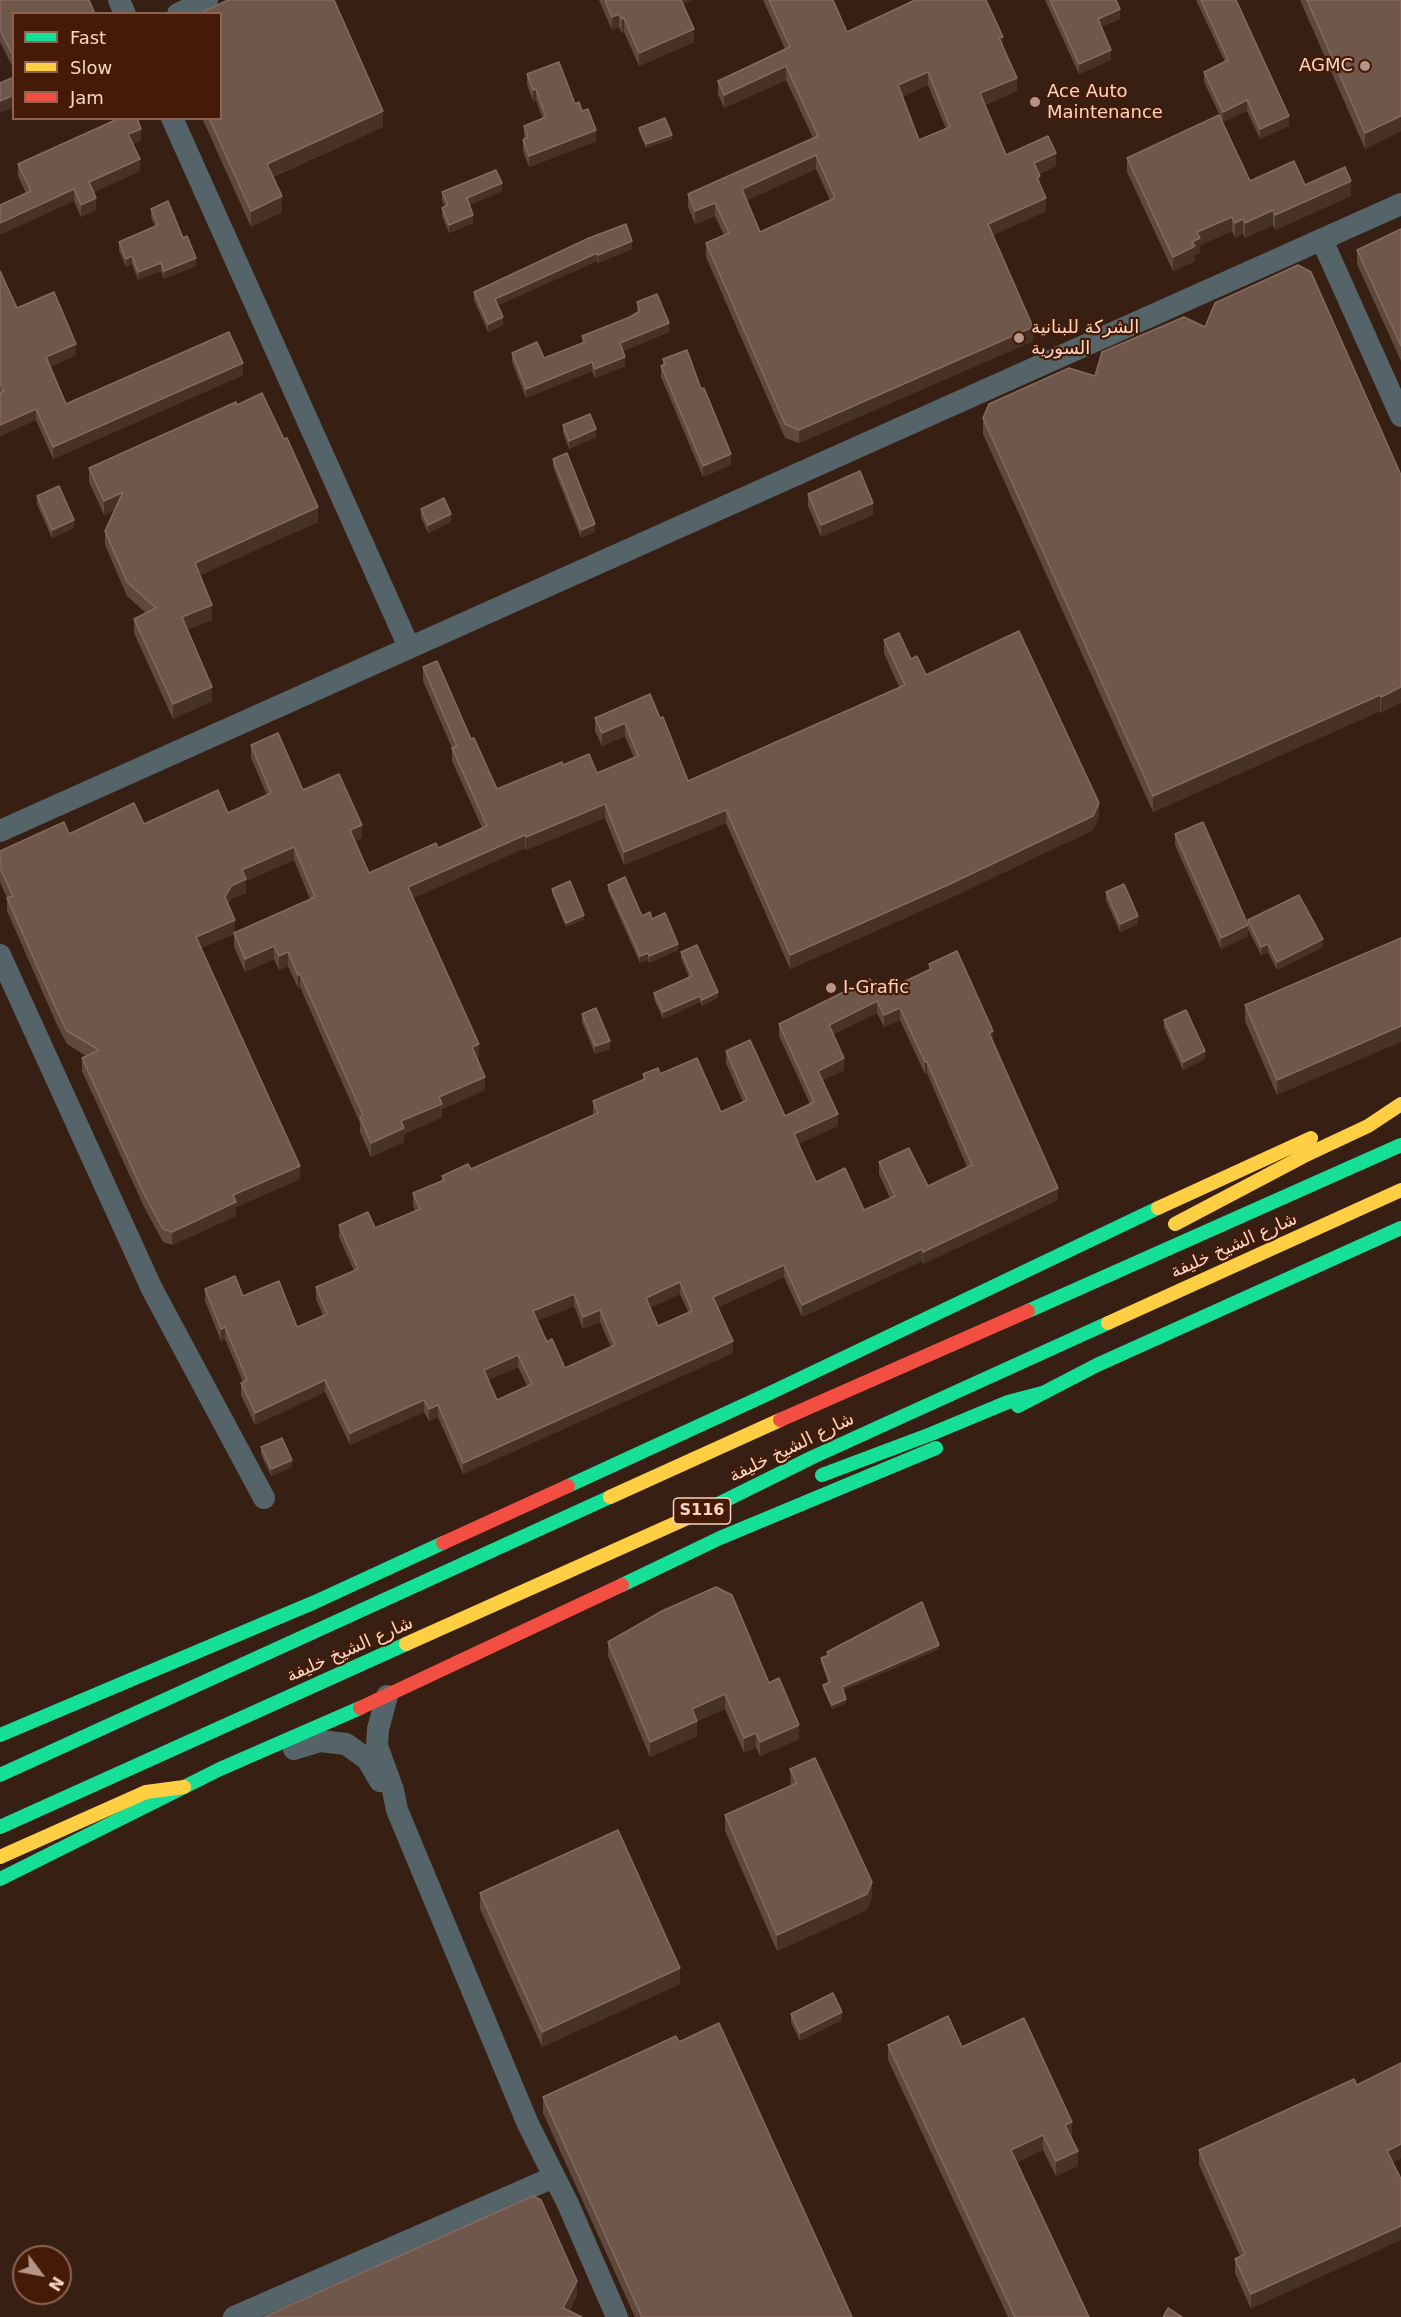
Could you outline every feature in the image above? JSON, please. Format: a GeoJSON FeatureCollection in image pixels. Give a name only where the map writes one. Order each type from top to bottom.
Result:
{"type":"FeatureCollection","features":[{"type":"Feature","properties":{"kind":"main road"},"geometry":{"type":"LineString","coordinates":[[1159,1232],[1304,1156],[1368,1126],[1401,1102]]}},
{"type":"Feature","properties":{"kind":"main road"},"geometry":{"type":"LineString","coordinates":[[0,1735],[315,1602],[768,1394],[1279,1151],[1401,1102]]}},
{"type":"Feature","properties":{"kind":"main road","name":"شارع الشيخ خليفة"},"geometry":{"type":"LineString","coordinates":[[0,1775],[768,1425],[1401,1145]]}},
{"type":"Feature","properties":{"kind":"main road","name":"شارع الشيخ خليفة"},"geometry":{"type":"LineString","coordinates":[[0,1827],[716,1505],[813,1457],[1401,1190]]}},
{"type":"Feature","properties":{"kind":"main road"},"geometry":{"type":"LineString","coordinates":[[0,1879],[220,1769],[387,1696],[720,1538],[928,1452],[1097,1365],[1401,1228]]}},
{"type":"Feature","properties":{"kind":"main road"},"geometry":{"type":"LineString","coordinates":[[1306,1269],[1342,1265],[1401,1241]]}},
{"type":"Feature","properties":{"kind":"main road"},"geometry":{"type":"LineString","coordinates":[[1095,1282],[1143,1244]]}},
{"type":"Feature","properties":{"kind":"main road"},"geometry":{"type":"LineString","coordinates":[[808,1481],[932,1434],[1008,1402],[1042,1393]]}},
{"type":"Feature","properties":{"kind":"main road"},"geometry":{"type":"LineString","coordinates":[[716,1505],[769,1494]]}},
{"type":"Feature","properties":{"kind":"main road"},"geometry":{"type":"LineString","coordinates":[[0,1764],[31,1761]]}},
{"type":"Feature","properties":{"kind":"main road"},"geometry":{"type":"LineString","coordinates":[[0,1857],[146,1792],[184,1787]]}},
{"type":"Feature","properties":{"kind":"street"},"geometry":{"type":"LineString","coordinates":[[181,12],[207,0]]}},
{"type":"Feature","properties":{"kind":"street"},"geometry":{"type":"LineString","coordinates":[[173,120],[409,647]]}},
{"type":"Feature","properties":{"kind":"street"},"geometry":{"type":"LineString","coordinates":[[0,831],[1401,204]]}},
{"type":"Feature","properties":{"kind":"street"},"geometry":{"type":"LineString","coordinates":[[1322,240],[1401,416]]}},
{"type":"Feature","properties":{"kind":"street"},"geometry":{"type":"LineString","coordinates":[[0,955],[7,991],[152,1289],[264,1498]]}},
{"type":"Feature","properties":{"kind":"street"},"geometry":{"type":"LineString","coordinates":[[387,1696],[378,1729],[377,1746],[393,1790],[397,1810]]}},
{"type":"Feature","properties":{"kind":"street"},"geometry":{"type":"LineString","coordinates":[[220,1769],[243,1770],[312,1743],[338,1742],[354,1748],[367,1759],[397,1810],[528,2124],[568,2204],[617,2317]]}},
{"type":"Feature","properties":{"kind":"street"},"geometry":{"type":"LineString","coordinates":[[234,2317],[554,2177]]}},
{"type":"Feature","properties":{"kind":"building"},"geometry":{"type":"Polygon","coordinates":[[[0,0],[89,0],[94,12],[12,12],[12,54],[0,30],[0,0]]]}},
{"type":"Feature","properties":{"kind":"building"},"geometry":{"type":"Polygon","coordinates":[[[228,0],[334,0],[383,111],[267,164],[282,196],[251,211],[210,120],[222,120],[222,12],[202,12],[228,0]]]}},
{"type":"Feature","properties":{"kind":"building"},"geometry":{"type":"Polygon","coordinates":[[[605,0],[681,0],[694,29],[639,53],[624,18],[622,19],[619,14],[612,17],[605,0]]]}},
{"type":"Feature","properties":{"kind":"building"},"geometry":{"type":"Polygon","coordinates":[[[769,0],[833,0],[847,32],[915,0],[986,0],[1003,37],[999,38],[1017,78],[980,93],[1006,155],[1048,136],[1056,153],[1034,163],[1040,176],[1037,178],[1046,198],[988,224],[1033,327],[799,430],[785,424],[706,243],[729,233],[715,203],[695,211],[688,194],[818,136],[786,66],[724,95],[718,81],[790,47],[769,0]],[[928,72],[898,85],[919,140],[950,127],[928,72]],[[816,155],[742,189],[760,232],[835,198],[816,155]]]}},
{"type":"Feature","properties":{"kind":"building"},"geometry":{"type":"Polygon","coordinates":[[[1050,0],[1116,0],[1120,9],[1098,19],[1111,50],[1079,64],[1050,0]]]}},
{"type":"Feature","properties":{"kind":"building"},"geometry":{"type":"Polygon","coordinates":[[[1201,0],[1236,0],[1289,116],[1260,129],[1247,100],[1223,112],[1204,72],[1228,60],[1201,0]]]}},
{"type":"Feature","properties":{"kind":"building","name":"AGMC"},"geometry":{"type":"Polygon","coordinates":[[[1307,0],[1401,0],[1401,116],[1365,133],[1307,0]]]}},
{"type":"Feature","properties":{"kind":"building"},"geometry":{"type":"Polygon","coordinates":[[[559,62],[575,104],[579,102],[582,111],[588,109],[596,130],[529,156],[523,140],[528,137],[524,126],[546,117],[536,89],[533,90],[527,74],[559,62]]]}},
{"type":"Feature","properties":{"kind":"building"},"geometry":{"type":"Polygon","coordinates":[[[12,78],[12,96],[0,101],[0,83],[12,78]]]}},
{"type":"Feature","properties":{"kind":"building"},"geometry":{"type":"Polygon","coordinates":[[[1219,115],[1250,181],[1294,161],[1305,185],[1345,167],[1351,181],[1275,215],[1273,210],[1245,223],[1243,219],[1235,223],[1232,217],[1197,232],[1200,238],[1192,242],[1195,246],[1173,257],[1127,158],[1219,115]]]}},
{"type":"Feature","properties":{"kind":"building"},"geometry":{"type":"Polygon","coordinates":[[[665,118],[672,135],[646,144],[639,128],[665,118]]]}},
{"type":"Feature","properties":{"kind":"building"},"geometry":{"type":"Polygon","coordinates":[[[116,120],[138,120],[141,129],[128,134],[140,159],[89,182],[96,198],[81,205],[74,189],[0,223],[0,205],[31,191],[18,164],[116,120]]]}},
{"type":"Feature","properties":{"kind":"building"},"geometry":{"type":"Polygon","coordinates":[[[496,170],[502,183],[467,198],[473,215],[449,225],[442,208],[448,205],[442,192],[496,170]]]}},
{"type":"Feature","properties":{"kind":"building"},"geometry":{"type":"Polygon","coordinates":[[[168,201],[183,238],[187,236],[196,258],[164,271],[161,263],[138,272],[132,256],[126,259],[119,242],[158,225],[151,209],[168,201]]]}},
{"type":"Feature","properties":{"kind":"building"},"geometry":{"type":"Polygon","coordinates":[[[626,224],[632,241],[598,255],[597,253],[495,299],[503,317],[488,324],[474,292],[589,238],[626,224]]]}},
{"type":"Feature","properties":{"kind":"building"},"geometry":{"type":"Polygon","coordinates":[[[1401,229],[1401,346],[1357,250],[1401,229]]]}},
{"type":"Feature","properties":{"kind":"building"},"geometry":{"type":"Polygon","coordinates":[[[1298,265],[1311,272],[1401,475],[1401,687],[1153,796],[983,418],[989,404],[1069,368],[1095,376],[1102,352],[1184,317],[1205,327],[1215,303],[1298,265]]]}},
{"type":"Feature","properties":{"kind":"building"},"geometry":{"type":"Polygon","coordinates":[[[0,271],[17,308],[54,292],[76,344],[46,357],[66,404],[229,332],[243,363],[53,447],[36,409],[0,425],[0,393],[4,391],[0,383],[0,271]]]}},
{"type":"Feature","properties":{"kind":"building"},"geometry":{"type":"Polygon","coordinates":[[[657,294],[669,323],[620,343],[625,357],[595,369],[592,362],[526,389],[512,353],[537,342],[544,358],[585,342],[582,336],[630,317],[640,311],[637,302],[657,294]]]}},
{"type":"Feature","properties":{"kind":"building"},"geometry":{"type":"Polygon","coordinates":[[[687,350],[701,389],[704,388],[731,454],[703,466],[661,366],[665,364],[663,359],[687,350]]]}},
{"type":"Feature","properties":{"kind":"building"},"geometry":{"type":"Polygon","coordinates":[[[262,393],[284,439],[287,438],[318,507],[195,563],[212,605],[182,617],[212,687],[173,704],[134,619],[156,608],[127,582],[105,531],[123,492],[104,501],[89,468],[236,402],[237,405],[262,393]]]}},
{"type":"Feature","properties":{"kind":"building"},"geometry":{"type":"Polygon","coordinates":[[[590,414],[596,429],[569,441],[563,425],[590,414]]]}},
{"type":"Feature","properties":{"kind":"building"},"geometry":{"type":"Polygon","coordinates":[[[567,453],[595,524],[581,530],[553,459],[567,453]]]}},
{"type":"Feature","properties":{"kind":"building"},"geometry":{"type":"Polygon","coordinates":[[[860,471],[873,503],[821,525],[808,494],[860,471]]]}},
{"type":"Feature","properties":{"kind":"building"},"geometry":{"type":"Polygon","coordinates":[[[59,486],[74,520],[52,530],[37,496],[59,486]]]}},
{"type":"Feature","properties":{"kind":"building"},"geometry":{"type":"Polygon","coordinates":[[[444,498],[451,514],[428,525],[421,509],[444,498]]]}},
{"type":"Feature","properties":{"kind":"building"},"geometry":{"type":"Polygon","coordinates":[[[1019,631],[1099,803],[1093,816],[950,884],[790,955],[726,810],[624,852],[605,804],[526,837],[525,835],[408,887],[479,1044],[472,1047],[485,1077],[439,1097],[442,1104],[401,1121],[404,1128],[371,1143],[360,1118],[363,1115],[288,952],[279,956],[274,946],[245,959],[234,933],[315,897],[294,847],[242,870],[246,879],[231,886],[225,897],[235,920],[196,937],[300,1166],[233,1195],[236,1202],[172,1232],[163,1229],[144,1194],[82,1058],[99,1050],[67,1031],[7,898],[13,896],[0,868],[0,851],[64,822],[69,834],[134,803],[144,824],[218,790],[228,813],[271,793],[251,745],[278,733],[303,790],[339,774],[362,825],[350,830],[369,873],[436,843],[438,848],[487,826],[452,748],[457,746],[423,667],[437,661],[471,739],[474,738],[497,789],[562,762],[563,765],[589,754],[597,773],[638,756],[625,723],[602,733],[595,718],[650,694],[660,718],[663,717],[688,781],[905,685],[884,640],[899,633],[911,659],[917,656],[926,675],[1019,631]]]}},
{"type":"Feature","properties":{"kind":"building"},"geometry":{"type":"Polygon","coordinates":[[[1203,822],[1248,925],[1221,938],[1175,834],[1203,822]]]}},
{"type":"Feature","properties":{"kind":"building"},"geometry":{"type":"Polygon","coordinates":[[[625,877],[642,916],[650,912],[652,919],[665,913],[678,944],[649,956],[648,953],[640,956],[608,885],[625,877]]]}},
{"type":"Feature","properties":{"kind":"building"},"geometry":{"type":"Polygon","coordinates":[[[570,881],[584,915],[566,923],[552,889],[570,881]]]}},
{"type":"Feature","properties":{"kind":"building"},"geometry":{"type":"Polygon","coordinates":[[[1124,884],[1138,916],[1120,924],[1106,892],[1124,884]]]}},
{"type":"Feature","properties":{"kind":"building"},"geometry":{"type":"Polygon","coordinates":[[[1299,895],[1323,939],[1277,962],[1268,944],[1261,947],[1248,920],[1299,895]]]}},
{"type":"Feature","properties":{"kind":"building"},"geometry":{"type":"Polygon","coordinates":[[[1401,938],[1401,1026],[1277,1080],[1245,1005],[1401,938]]]}},
{"type":"Feature","properties":{"kind":"building"},"geometry":{"type":"Polygon","coordinates":[[[697,945],[718,992],[702,1000],[700,996],[663,1012],[654,993],[692,976],[681,952],[697,945]]]}},
{"type":"Feature","properties":{"kind":"building"},"geometry":{"type":"Polygon","coordinates":[[[957,951],[993,1031],[989,1033],[1058,1188],[923,1252],[922,1249],[802,1305],[784,1265],[713,1297],[733,1341],[463,1463],[438,1405],[429,1409],[424,1400],[350,1433],[325,1380],[255,1413],[241,1383],[247,1380],[225,1327],[221,1329],[205,1289],[235,1276],[243,1296],[279,1281],[297,1327],[327,1314],[316,1287],[358,1269],[339,1225],[368,1212],[375,1228],[420,1209],[413,1193],[444,1180],[442,1176],[468,1164],[471,1169],[598,1113],[593,1101],[645,1079],[643,1074],[658,1068],[660,1074],[697,1058],[721,1112],[747,1100],[726,1051],[750,1040],[785,1116],[814,1102],[779,1024],[870,979],[878,994],[931,969],[929,964],[957,951]],[[877,1001],[829,1025],[844,1058],[818,1071],[838,1114],[794,1134],[816,1182],[845,1168],[864,1210],[895,1196],[879,1162],[909,1148],[928,1186],[972,1165],[927,1062],[900,1008],[884,1015],[877,1001]],[[680,1282],[646,1298],[658,1326],[692,1311],[680,1282]],[[574,1294],[533,1311],[547,1342],[552,1339],[565,1368],[615,1345],[600,1310],[583,1317],[574,1294]],[[518,1355],[484,1370],[497,1400],[532,1384],[518,1355]]]}},
{"type":"Feature","properties":{"kind":"building"},"geometry":{"type":"Polygon","coordinates":[[[596,1008],[610,1041],[595,1046],[582,1014],[596,1008]]]}},
{"type":"Feature","properties":{"kind":"building"},"geometry":{"type":"Polygon","coordinates":[[[1186,1010],[1205,1051],[1183,1062],[1164,1020],[1186,1010]]]}},
{"type":"Feature","properties":{"kind":"building"},"geometry":{"type":"Polygon","coordinates":[[[282,1438],[292,1460],[271,1469],[261,1447],[282,1438]]]}},
{"type":"Feature","properties":{"kind":"building"},"geometry":{"type":"Polygon","coordinates":[[[716,1587],[732,1595],[769,1683],[779,1678],[799,1725],[760,1742],[756,1733],[744,1738],[725,1694],[692,1709],[697,1721],[650,1742],[608,1642],[662,1611],[716,1587]]]}},
{"type":"Feature","properties":{"kind":"building"},"geometry":{"type":"Polygon","coordinates":[[[922,1602],[939,1645],[842,1687],[846,1699],[832,1705],[823,1685],[830,1682],[821,1658],[829,1655],[827,1652],[922,1602]]]}},
{"type":"Feature","properties":{"kind":"building"},"geometry":{"type":"Polygon","coordinates":[[[815,1758],[872,1882],[867,1894],[777,1935],[725,1815],[797,1783],[790,1769],[815,1758]]]}},
{"type":"Feature","properties":{"kind":"building"},"geometry":{"type":"Polygon","coordinates":[[[618,1830],[680,1968],[542,2032],[480,1893],[618,1830]]]}},
{"type":"Feature","properties":{"kind":"building"},"geometry":{"type":"Polygon","coordinates":[[[833,1993],[842,2012],[800,2033],[791,2014],[833,1993]]]}},
{"type":"Feature","properties":{"kind":"building"},"geometry":{"type":"Polygon","coordinates":[[[948,2016],[962,2047],[1024,2018],[1072,2122],[1065,2125],[1078,2151],[1056,2161],[1043,2135],[1011,2150],[1089,2317],[1015,2317],[888,2045],[948,2016]]]}},
{"type":"Feature","properties":{"kind":"building"},"geometry":{"type":"Polygon","coordinates":[[[719,2023],[852,2317],[642,2317],[543,2097],[676,2036],[679,2042],[719,2023]]]}},
{"type":"Feature","properties":{"kind":"building"},"geometry":{"type":"Polygon","coordinates":[[[1401,2063],[1401,2144],[1387,2151],[1401,2179],[1401,2226],[1251,2294],[1235,2259],[1245,2254],[1199,2150],[1354,2079],[1357,2085],[1401,2063]]]}},
{"type":"Feature","properties":{"kind":"building"},"geometry":{"type":"Polygon","coordinates":[[[533,2196],[541,2200],[577,2281],[563,2308],[582,2317],[264,2317],[533,2196]]]}},
{"type":"Feature","properties":{"kind":"building"},"geometry":{"type":"Polygon","coordinates":[[[1168,2308],[1182,2317],[1163,2317],[1168,2308]]]}},
{"type":"Feature","properties":{"kind":"traffic: fast"},"geometry":{"type":"LineString","coordinates":[[1028,1311],[1401,1145]]}},
{"type":"Feature","properties":{"kind":"traffic: fast"},"geometry":{"type":"LineString","coordinates":[[568,1486],[768,1394],[1158,1208]]}},
{"type":"Feature","properties":{"kind":"traffic: fast"},"geometry":{"type":"LineString","coordinates":[[1018,1406],[1097,1365],[1401,1228]]}},
{"type":"Feature","properties":{"kind":"traffic: fast"},"geometry":{"type":"LineString","coordinates":[[714,1506],[813,1457],[1108,1323]]}},
{"type":"Feature","properties":{"kind":"traffic: fast"},"geometry":{"type":"LineString","coordinates":[[822,1475],[1008,1402],[1042,1393]]}},
{"type":"Feature","properties":{"kind":"traffic: fast"},"geometry":{"type":"LineString","coordinates":[[622,1585],[720,1538],[936,1448]]}},
{"type":"Feature","properties":{"kind":"traffic: fast"},"geometry":{"type":"LineString","coordinates":[[0,1775],[610,1497]]}},
{"type":"Feature","properties":{"kind":"traffic: fast"},"geometry":{"type":"LineString","coordinates":[[0,1735],[315,1602],[443,1543]]}},
{"type":"Feature","properties":{"kind":"traffic: fast"},"geometry":{"type":"LineString","coordinates":[[0,1827],[406,1644]]}},
{"type":"Feature","properties":{"kind":"traffic: fast"},"geometry":{"type":"LineString","coordinates":[[0,1879],[220,1769],[360,1708]]}},
{"type":"Feature","properties":{"kind":"traffic: slow"},"geometry":{"type":"LineString","coordinates":[[1175,1224],[1304,1156],[1368,1126],[1401,1104]]}},
{"type":"Feature","properties":{"kind":"traffic: slow"},"geometry":{"type":"LineString","coordinates":[[1158,1208],[1311,1138]]}},
{"type":"Feature","properties":{"kind":"traffic: slow"},"geometry":{"type":"LineString","coordinates":[[1108,1323],[1401,1190]]}},
{"type":"Feature","properties":{"kind":"traffic: slow"},"geometry":{"type":"LineString","coordinates":[[610,1497],[780,1420]]}},
{"type":"Feature","properties":{"kind":"traffic: slow"},"geometry":{"type":"LineString","coordinates":[[406,1644],[714,1506]]}},
{"type":"Feature","properties":{"kind":"traffic: slow"},"geometry":{"type":"LineString","coordinates":[[0,1857],[146,1792],[184,1787]]}},
{"type":"Feature","properties":{"kind":"traffic: jam"},"geometry":{"type":"LineString","coordinates":[[780,1420],[1028,1311]]}},
{"type":"Feature","properties":{"kind":"traffic: jam"},"geometry":{"type":"LineString","coordinates":[[443,1543],[568,1486]]}},
{"type":"Feature","properties":{"kind":"traffic: jam"},"geometry":{"type":"LineString","coordinates":[[360,1708],[622,1585]]}},
{"type":"Feature","properties":{"kind":"place","name":"AGMC"},"geometry":{"type":"Point","coordinates":[1365,66]}},
{"type":"Feature","properties":{"kind":"place","name":"Ace Auto Maintenance"},"geometry":{"type":"Point","coordinates":[1035,102]}},
{"type":"Feature","properties":{"kind":"place","name":"الشركة للبنانية السورية"},"geometry":{"type":"Point","coordinates":[1019,338]}},
{"type":"Feature","properties":{"kind":"place","name":"I-Grafic"},"geometry":{"type":"Point","coordinates":[831,988]}}]}
